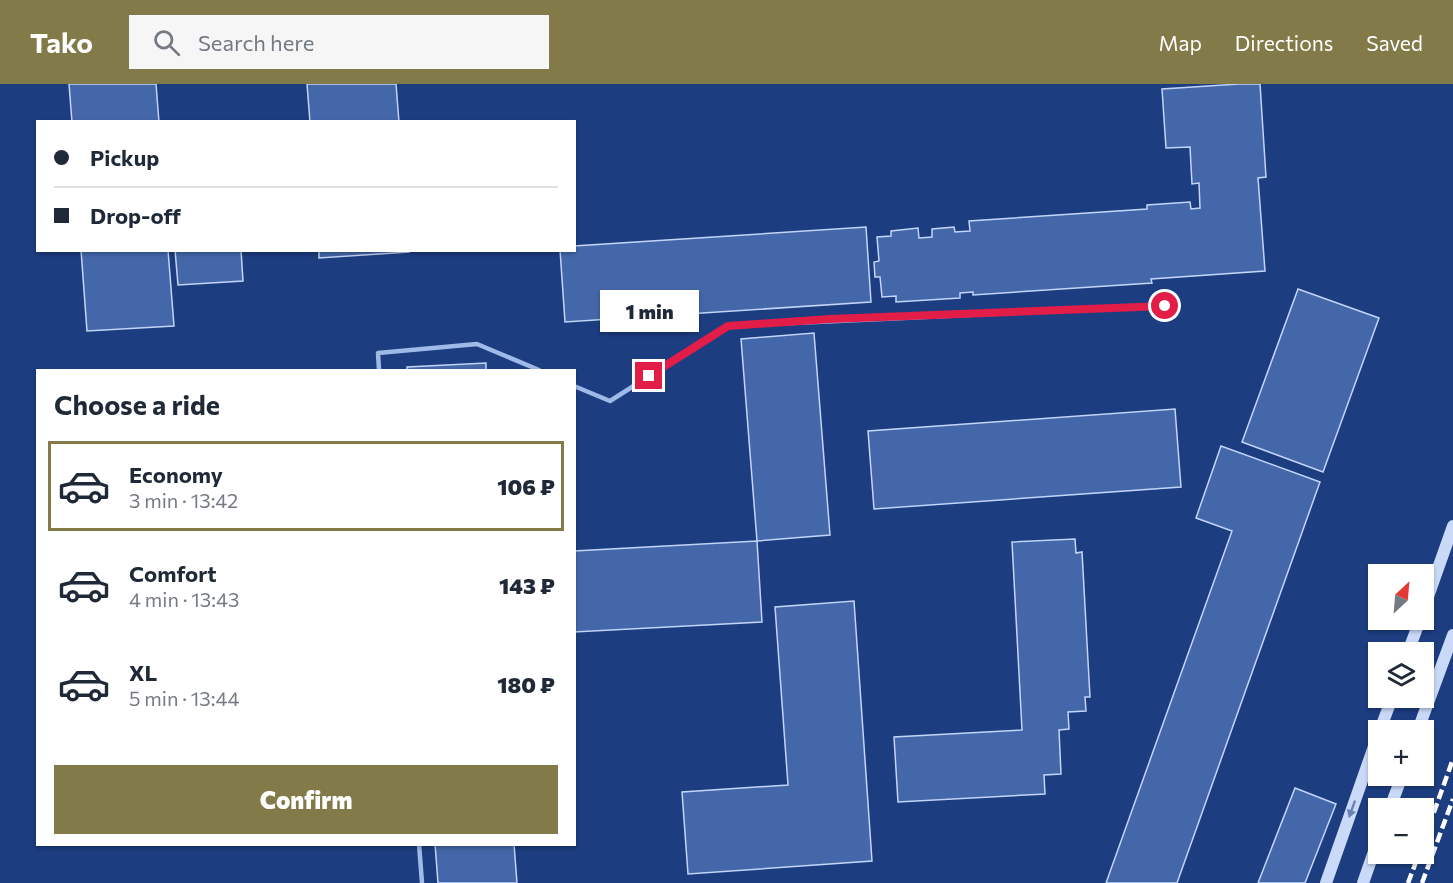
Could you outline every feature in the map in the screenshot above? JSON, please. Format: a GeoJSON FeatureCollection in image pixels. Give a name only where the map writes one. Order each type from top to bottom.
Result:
{"type":"FeatureCollection","features":[{"type":"Feature","properties":{"kind":"main road"},"geometry":{"type":"LineString","coordinates":[[1434,580],[1453,526]]}},
{"type":"Feature","properties":{"kind":"main road"},"geometry":{"type":"LineString","coordinates":[[1422,720],[1453,635]]}},
{"type":"Feature","properties":{"kind":"main road"},"geometry":{"type":"LineString","coordinates":[[1326,883],[1368,764]]}},
{"type":"Feature","properties":{"kind":"main road"},"geometry":{"type":"LineString","coordinates":[[1363,883],[1370,864]]}},
{"type":"Feature","properties":{"kind":"lane"},"geometry":{"type":"LineString","coordinates":[[576,387],[610,401],[728,326],[830,319],[1165,306]]}},
{"type":"Feature","properties":{"kind":"lane"},"geometry":{"type":"LineString","coordinates":[[379,369],[378,353],[477,344],[537,369]]}},
{"type":"Feature","properties":{"kind":"lane"},"geometry":{"type":"LineString","coordinates":[[419,846],[422,883]]}},
{"type":"Feature","properties":{"kind":"building"},"geometry":{"type":"Polygon","coordinates":[[[69,84],[156,84],[159,120],[72,120],[69,84]]]}},
{"type":"Feature","properties":{"kind":"building"},"geometry":{"type":"Polygon","coordinates":[[[307,84],[396,84],[399,120],[310,120],[307,84]]]}},
{"type":"Feature","properties":{"kind":"building"},"geometry":{"type":"Polygon","coordinates":[[[1260,84],[1266,177],[1258,178],[1265,271],[1151,279],[1152,283],[973,295],[973,292],[960,293],[960,298],[896,302],[896,296],[882,297],[880,277],[875,277],[874,262],[879,261],[877,237],[891,236],[891,231],[918,228],[919,238],[932,237],[932,229],[954,227],[955,232],[970,231],[969,221],[1147,209],[1147,205],[1190,202],[1191,209],[1200,208],[1199,183],[1192,184],[1190,147],[1166,148],[1162,89],[1260,84]]]}},
{"type":"Feature","properties":{"kind":"building"},"geometry":{"type":"Polygon","coordinates":[[[866,227],[871,302],[565,322],[560,252],[576,252],[576,246],[866,227]]]}},
{"type":"Feature","properties":{"kind":"building"},"geometry":{"type":"Polygon","coordinates":[[[81,252],[168,252],[174,326],[87,331],[81,252]]]}},
{"type":"Feature","properties":{"kind":"building"},"geometry":{"type":"Polygon","coordinates":[[[175,252],[241,252],[243,281],[178,285],[175,252]]]}},
{"type":"Feature","properties":{"kind":"building"},"geometry":{"type":"Polygon","coordinates":[[[319,252],[409,252],[319,258],[319,252]]]}},
{"type":"Feature","properties":{"kind":"building"},"geometry":{"type":"Polygon","coordinates":[[[1298,289],[1379,318],[1323,472],[1242,442],[1298,289]]]}},
{"type":"Feature","properties":{"kind":"building"},"geometry":{"type":"Polygon","coordinates":[[[814,333],[830,535],[757,541],[741,339],[814,333]]]}},
{"type":"Feature","properties":{"kind":"building"},"geometry":{"type":"Polygon","coordinates":[[[486,363],[486,369],[407,369],[407,367],[486,363]]]}},
{"type":"Feature","properties":{"kind":"building"},"geometry":{"type":"Polygon","coordinates":[[[1175,409],[1181,487],[874,509],[868,431],[1175,409]]]}},
{"type":"Feature","properties":{"kind":"building"},"geometry":{"type":"Polygon","coordinates":[[[1221,446],[1320,482],[1177,883],[1106,883],[1232,531],[1196,518],[1221,446]]]}},
{"type":"Feature","properties":{"kind":"building"},"geometry":{"type":"Polygon","coordinates":[[[1075,539],[1076,553],[1082,552],[1090,697],[1085,697],[1086,711],[1068,712],[1069,729],[1059,730],[1061,774],[1044,775],[1045,794],[898,802],[894,737],[1022,730],[1012,542],[1075,539]]]}},
{"type":"Feature","properties":{"kind":"building"},"geometry":{"type":"Polygon","coordinates":[[[757,541],[762,622],[576,632],[576,551],[757,541]]]}},
{"type":"Feature","properties":{"kind":"building"},"geometry":{"type":"Polygon","coordinates":[[[854,601],[872,861],[688,874],[682,792],[788,785],[775,607],[854,601]]]}},
{"type":"Feature","properties":{"kind":"building"},"geometry":{"type":"Polygon","coordinates":[[[1295,788],[1336,804],[1305,883],[1258,883],[1295,788]]]}},
{"type":"Feature","properties":{"kind":"building"},"geometry":{"type":"Polygon","coordinates":[[[435,846],[514,846],[517,883],[438,883],[435,846]]]}},
{"type":"Feature","properties":{"kind":"railway"},"geometry":{"type":"LineString","coordinates":[[1434,812],[1453,759]]}},
{"type":"Feature","properties":{"kind":"railway"},"geometry":{"type":"LineString","coordinates":[[1422,883],[1453,799]]}},
{"type":"Feature","properties":{"kind":"railway"},"geometry":{"type":"LineString","coordinates":[[1408,883],[1415,864]]}},
{"type":"Feature","properties":{"kind":"route"},"geometry":{"type":"LineString","coordinates":[[649,376],[728,326],[830,319],[1165,306]]}}]}
